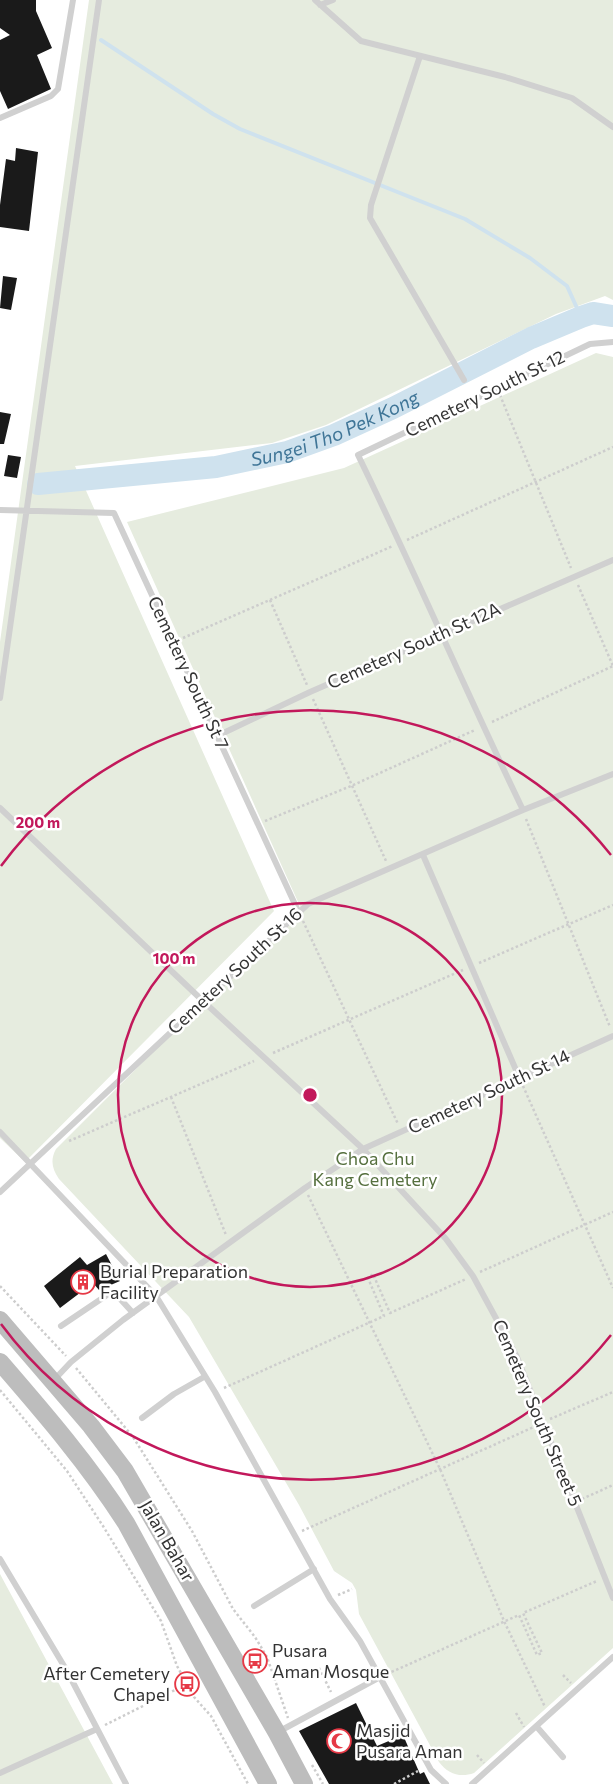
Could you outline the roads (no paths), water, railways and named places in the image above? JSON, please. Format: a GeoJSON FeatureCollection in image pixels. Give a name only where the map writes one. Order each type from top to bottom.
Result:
{"type":"FeatureCollection","features":[{"type":"Feature","properties":{"kind":"main road","name":"Jalan Bahar"},"geometry":{"type":"LineString","coordinates":[[0,1320],[54,1380],[130,1478],[284,1729],[304,1784]]}},
{"type":"Feature","properties":{"kind":"main road","name":"Jalan Bahar"},"geometry":{"type":"LineString","coordinates":[[0,1362],[70,1443],[101,1483],[121,1515],[268,1784]]}},
{"type":"Feature","properties":{"kind":"lane"},"geometry":{"type":"LineString","coordinates":[[0,118],[51,96],[58,89],[73,0]]}},
{"type":"Feature","properties":{"kind":"lane"},"geometry":{"type":"LineString","coordinates":[[0,698],[99,0]]}},
{"type":"Feature","properties":{"kind":"lane"},"geometry":{"type":"LineString","coordinates":[[317,2],[333,0]]}},
{"type":"Feature","properties":{"kind":"lane"},"geometry":{"type":"LineString","coordinates":[[317,2],[361,41],[504,76],[572,98],[613,127]]}},
{"type":"Feature","properties":{"kind":"lane"},"geometry":{"type":"LineString","coordinates":[[420,56],[371,205],[370,218],[464,380]]}},
{"type":"Feature","properties":{"kind":"lane","name":"Cemetery South St 12"},"geometry":{"type":"LineString","coordinates":[[443,633],[358,455],[590,344],[613,342]]}},
{"type":"Feature","properties":{"kind":"lane"},"geometry":{"type":"LineString","coordinates":[[0,510],[26,511]]}},
{"type":"Feature","properties":{"kind":"lane","name":"Cemetery South St 7"},"geometry":{"type":"LineString","coordinates":[[26,511],[114,513],[299,912]]}},
{"type":"Feature","properties":{"kind":"lane","name":"Cemetery South St 12A"},"geometry":{"type":"LineString","coordinates":[[217,736],[310,692],[613,560]]}},
{"type":"Feature","properties":{"kind":"lane"},"geometry":{"type":"LineString","coordinates":[[443,633],[482,726],[523,810]]}},
{"type":"Feature","properties":{"kind":"lane","name":"Cemetery South St 16"},"geometry":{"type":"LineString","coordinates":[[0,1192],[202,1001],[308,904],[523,810],[613,774]]}},
{"type":"Feature","properties":{"kind":"lane","name":"Cemetery South Street 5"},"geometry":{"type":"LineString","coordinates":[[0,808],[202,1001],[363,1149],[430,1220],[473,1276],[517,1357],[613,1598]]}},
{"type":"Feature","properties":{"kind":"lane"},"geometry":{"type":"LineString","coordinates":[[422,855],[519,1078]]}},
{"type":"Feature","properties":{"kind":"lane","name":"Cemetery South St 14"},"geometry":{"type":"LineString","coordinates":[[54,1380],[71,1362],[133,1313],[305,1188],[363,1149],[613,1036]]}},
{"type":"Feature","properties":{"kind":"lane"},"geometry":{"type":"LineString","coordinates":[[0,1132],[31,1162],[156,1296],[204,1377],[215,1392],[330,1600],[360,1641],[431,1770],[446,1784]]}},
{"type":"Feature","properties":{"kind":"lane"},"geometry":{"type":"LineString","coordinates":[[62,1326],[113,1291],[133,1313]]}},
{"type":"Feature","properties":{"kind":"lane"},"geometry":{"type":"LineString","coordinates":[[142,1418],[174,1394],[204,1377]]}},
{"type":"Feature","properties":{"kind":"lane"},"geometry":{"type":"LineString","coordinates":[[0,1559],[67,1671],[126,1784]]}},
{"type":"Feature","properties":{"kind":"lane"},"geometry":{"type":"LineString","coordinates":[[254,1606],[314,1569]]}},
{"type":"Feature","properties":{"kind":"lane"},"geometry":{"type":"LineString","coordinates":[[472,1784],[613,1657]]}},
{"type":"Feature","properties":{"kind":"lane"},"geometry":{"type":"LineString","coordinates":[[284,1729],[380,1678]]}},
{"type":"Feature","properties":{"kind":"lane"},"geometry":{"type":"LineString","coordinates":[[537,1727],[563,1757]]}},
{"type":"Feature","properties":{"kind":"lane"},"geometry":{"type":"LineString","coordinates":[[0,1773],[97,1729]]}},
{"type":"Feature","properties":{"kind":"waterway"},"geometry":{"type":"LineString","coordinates":[[101,40],[213,114],[240,129],[465,219],[530,258],[567,286],[581,317]]}},
{"type":"Feature","properties":{"kind":"waterway","name":"Sungei Tho Pek Kong"},"geometry":{"type":"LineString","coordinates":[[38,484],[216,467],[287,452],[334,435],[393,408],[531,338],[581,317],[593,313],[613,316]]}},
{"type":"Feature","properties":{"kind":"place","name":"Burial Preparation Facility"},"geometry":{"type":"Point","coordinates":[83,1282]}},
{"type":"Feature","properties":{"kind":"place","name":"Pusara Aman Mosque"},"geometry":{"type":"Point","coordinates":[255,1661]}},
{"type":"Feature","properties":{"kind":"place","name":"After Cemetery Chapel"},"geometry":{"type":"Point","coordinates":[187,1684]}},
{"type":"Feature","properties":{"kind":"place","name":"Masjid Pusara Aman"},"geometry":{"type":"Point","coordinates":[339,1741]}},
{"type":"Feature","properties":{"kind":"park label","name":"Choa Chu Kang Cemetery"},"geometry":{"type":"Point","coordinates":[375,1169]}}]}
